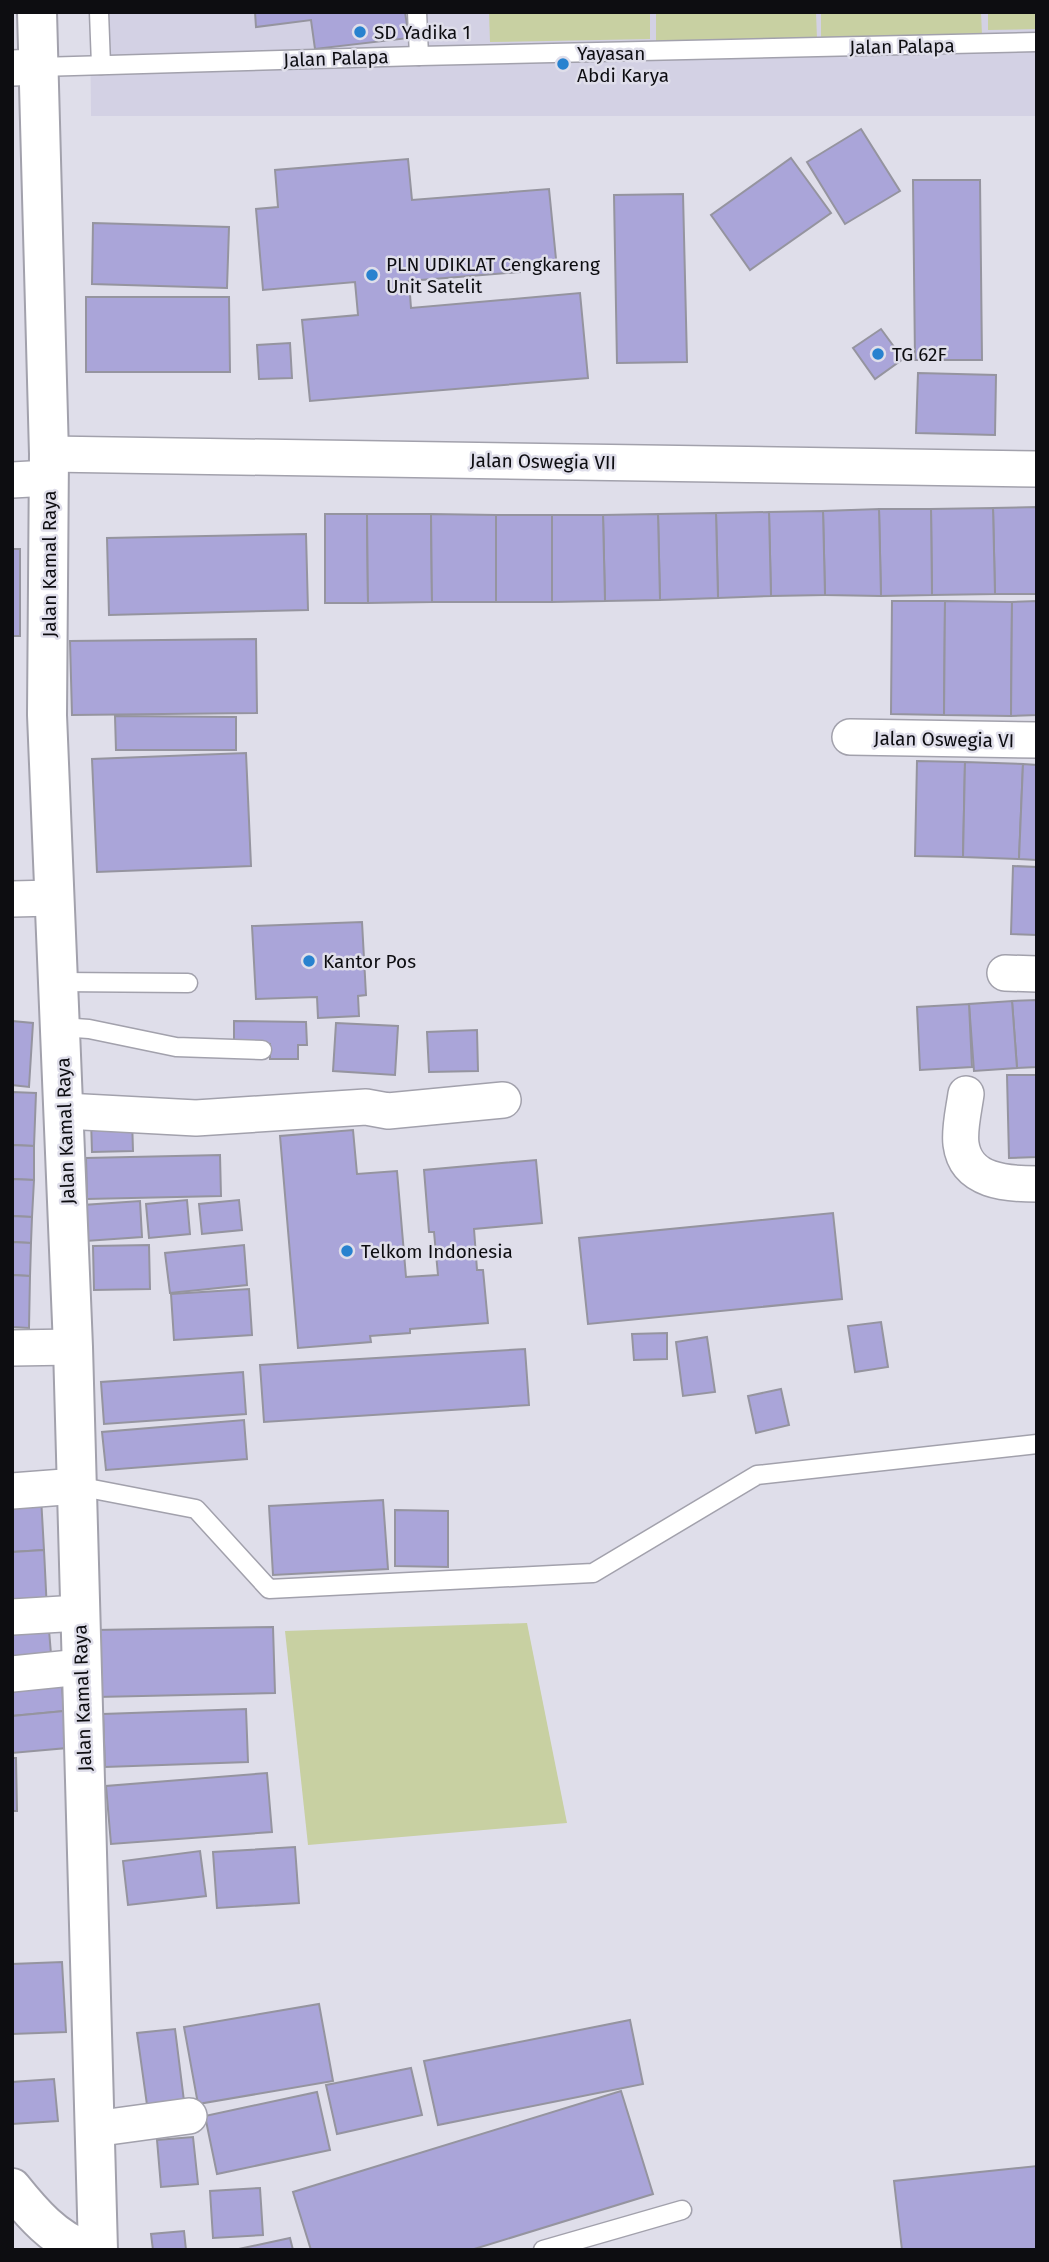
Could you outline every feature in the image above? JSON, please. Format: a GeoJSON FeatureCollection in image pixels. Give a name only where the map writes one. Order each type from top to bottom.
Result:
{"type":"FeatureCollection","features":[{"type":"Feature","properties":{"kind":"main road","name":"Jalan Kamal Raya"},"geometry":{"type":"LineString","coordinates":[[37,12],[25,67],[37,471],[73,1347],[98,2250]]}},
{"type":"Feature","properties":{"kind":"main road"},"geometry":{"type":"LineString","coordinates":[[12,2188],[48,2228],[86,2250]]}},
{"type":"Feature","properties":{"kind":"street","name":"Jalan Oswegia VII"},"geometry":{"type":"LineString","coordinates":[[37,471],[1037,469]]}},
{"type":"Feature","properties":{"kind":"street","name":"Jalan Oswegia VI"},"geometry":{"type":"LineString","coordinates":[[850,737],[1037,740]]}},
{"type":"Feature","properties":{"kind":"street"},"geometry":{"type":"LineString","coordinates":[[12,899],[54,898]]}},
{"type":"Feature","properties":{"kind":"street"},"geometry":{"type":"LineString","coordinates":[[966,1094],[961,1144],[969,1166],[984,1177],[1012,1184],[1037,1184]]}},
{"type":"Feature","properties":{"kind":"street"},"geometry":{"type":"LineString","coordinates":[[65,1111],[196,1118],[366,1107],[388,1111],[503,1100]]}},
{"type":"Feature","properties":{"kind":"street"},"geometry":{"type":"LineString","coordinates":[[12,1348],[73,1347]]}},
{"type":"Feature","properties":{"kind":"street"},"geometry":{"type":"LineString","coordinates":[[12,1490],[77,1486]]}},
{"type":"Feature","properties":{"kind":"street"},"geometry":{"type":"LineString","coordinates":[[12,1617],[79,1613]]}},
{"type":"Feature","properties":{"kind":"street"},"geometry":{"type":"LineString","coordinates":[[12,1674],[81,1667]]}},
{"type":"Feature","properties":{"kind":"street"},"geometry":{"type":"LineString","coordinates":[[94,2129],[189,2116]]}},
{"type":"Feature","properties":{"kind":"lane"},"geometry":{"type":"LineString","coordinates":[[99,12],[101,65]]}},
{"type":"Feature","properties":{"kind":"lane"},"geometry":{"type":"LineString","coordinates":[[417,12],[419,55]]}},
{"type":"Feature","properties":{"kind":"lane","name":"Jalan Palapa"},"geometry":{"type":"LineString","coordinates":[[25,67],[419,55],[1037,42]]}},
{"type":"Feature","properties":{"kind":"lane"},"geometry":{"type":"LineString","coordinates":[[58,982],[188,983]]}},
{"type":"Feature","properties":{"kind":"lane"},"geometry":{"type":"LineString","coordinates":[[61,1027],[89,1029],[176,1048],[262,1050]]}},
{"type":"Feature","properties":{"kind":"lane"},"geometry":{"type":"LineString","coordinates":[[77,1486],[197,1509],[269,1589],[593,1573],[757,1475],[1037,1444]]}},
{"type":"Feature","properties":{"kind":"lane"},"geometry":{"type":"LineString","coordinates":[[544,2250],[682,2210]]}},
{"type":"Feature","properties":{"kind":"shaded area","name":"Yayasan Abdi Karya"},"geometry":{"type":"Polygon","coordinates":[[[90,12],[1037,12],[1037,116],[91,116],[90,12]]]}},
{"type":"Feature","properties":{"kind":"green space"},"geometry":{"type":"Polygon","coordinates":[[[489,12],[650,12],[650,39],[490,42],[489,12]]]}},
{"type":"Feature","properties":{"kind":"green space"},"geometry":{"type":"Polygon","coordinates":[[[656,12],[816,12],[817,39],[656,42],[656,12]]]}},
{"type":"Feature","properties":{"kind":"green space"},"geometry":{"type":"Polygon","coordinates":[[[821,12],[981,12],[982,35],[821,38],[821,12]]]}},
{"type":"Feature","properties":{"kind":"green space"},"geometry":{"type":"Polygon","coordinates":[[[988,12],[1037,12],[1037,29],[988,30],[988,12]]]}},
{"type":"Feature","properties":{"kind":"green space"},"geometry":{"type":"Polygon","coordinates":[[[527,1623],[567,1823],[308,1845],[285,1631],[527,1623]]]}},
{"type":"Feature","properties":{"kind":"building","name":"SD Yadika 1"},"geometry":{"type":"Polygon","coordinates":[[[255,12],[405,12],[409,38],[315,49],[311,20],[256,27],[255,12]]]}},
{"type":"Feature","properties":{"kind":"building"},"geometry":{"type":"Polygon","coordinates":[[[861,129],[900,191],[845,224],[807,162],[861,129]]]}},
{"type":"Feature","properties":{"kind":"building"},"geometry":{"type":"Polygon","coordinates":[[[791,158],[831,213],[750,270],[711,215],[791,158]]]}},
{"type":"Feature","properties":{"kind":"building","name":"PLN UDIKLAT Cengkareng Unit Satelit"},"geometry":{"type":"Polygon","coordinates":[[[408,159],[412,200],[549,189],[557,269],[409,281],[411,308],[580,293],[588,378],[310,401],[302,320],[358,315],[355,282],[263,290],[256,209],[278,207],[275,170],[408,159]]]}},
{"type":"Feature","properties":{"kind":"building"},"geometry":{"type":"Polygon","coordinates":[[[913,180],[980,180],[982,360],[915,360],[913,180]]]}},
{"type":"Feature","properties":{"kind":"building"},"geometry":{"type":"Polygon","coordinates":[[[683,194],[687,362],[617,363],[614,195],[683,194]]]}},
{"type":"Feature","properties":{"kind":"building"},"geometry":{"type":"Polygon","coordinates":[[[93,223],[229,227],[227,288],[92,284],[93,223]]]}},
{"type":"Feature","properties":{"kind":"building"},"geometry":{"type":"Polygon","coordinates":[[[86,297],[229,297],[230,372],[86,372],[86,297]]]}},
{"type":"Feature","properties":{"kind":"building","name":"TG 62F"},"geometry":{"type":"Polygon","coordinates":[[[881,329],[903,359],[875,379],[853,348],[881,329]]]}},
{"type":"Feature","properties":{"kind":"building"},"geometry":{"type":"Polygon","coordinates":[[[290,343],[292,378],[259,379],[257,345],[290,343]]]}},
{"type":"Feature","properties":{"kind":"building"},"geometry":{"type":"Polygon","coordinates":[[[918,373],[996,375],[995,435],[916,433],[918,373]]]}},
{"type":"Feature","properties":{"kind":"building"},"geometry":{"type":"Polygon","coordinates":[[[1037,507],[1037,594],[995,594],[993,508],[1037,507]]]}},
{"type":"Feature","properties":{"kind":"building"},"geometry":{"type":"Polygon","coordinates":[[[993,508],[995,594],[932,595],[931,509],[993,508]]]}},
{"type":"Feature","properties":{"kind":"building"},"geometry":{"type":"Polygon","coordinates":[[[879,509],[931,509],[932,595],[881,596],[879,509]]]}},
{"type":"Feature","properties":{"kind":"building"},"geometry":{"type":"Polygon","coordinates":[[[879,509],[881,596],[825,595],[823,511],[879,509]]]}},
{"type":"Feature","properties":{"kind":"building"},"geometry":{"type":"Polygon","coordinates":[[[823,511],[825,595],[771,596],[769,512],[823,511]]]}},
{"type":"Feature","properties":{"kind":"building"},"geometry":{"type":"Polygon","coordinates":[[[769,512],[771,596],[718,598],[716,513],[769,512]]]}},
{"type":"Feature","properties":{"kind":"building"},"geometry":{"type":"Polygon","coordinates":[[[716,513],[718,598],[660,600],[658,514],[716,513]]]}},
{"type":"Feature","properties":{"kind":"building"},"geometry":{"type":"Polygon","coordinates":[[[325,514],[367,514],[368,603],[325,603],[325,514]]]}},
{"type":"Feature","properties":{"kind":"building"},"geometry":{"type":"Polygon","coordinates":[[[367,514],[431,514],[432,602],[368,603],[367,514]]]}},
{"type":"Feature","properties":{"kind":"building"},"geometry":{"type":"Polygon","coordinates":[[[431,514],[496,515],[496,602],[432,602],[431,514]]]}},
{"type":"Feature","properties":{"kind":"building"},"geometry":{"type":"Polygon","coordinates":[[[658,514],[660,600],[605,601],[603,515],[658,514]]]}},
{"type":"Feature","properties":{"kind":"building"},"geometry":{"type":"Polygon","coordinates":[[[496,515],[552,515],[552,602],[496,602],[496,515]]]}},
{"type":"Feature","properties":{"kind":"building"},"geometry":{"type":"Polygon","coordinates":[[[552,515],[603,515],[605,601],[552,602],[552,515]]]}},
{"type":"Feature","properties":{"kind":"building"},"geometry":{"type":"Polygon","coordinates":[[[306,534],[308,610],[109,615],[107,538],[306,534]]]}},
{"type":"Feature","properties":{"kind":"building"},"geometry":{"type":"Polygon","coordinates":[[[12,549],[20,549],[20,636],[12,636],[12,549]]]}},
{"type":"Feature","properties":{"kind":"building"},"geometry":{"type":"Polygon","coordinates":[[[892,601],[945,601],[944,715],[891,714],[892,601]]]}},
{"type":"Feature","properties":{"kind":"building"},"geometry":{"type":"Polygon","coordinates":[[[945,601],[1012,602],[1011,716],[944,715],[945,601]]]}},
{"type":"Feature","properties":{"kind":"building"},"geometry":{"type":"Polygon","coordinates":[[[1037,601],[1037,715],[1011,716],[1012,602],[1037,601]]]}},
{"type":"Feature","properties":{"kind":"building"},"geometry":{"type":"Polygon","coordinates":[[[256,639],[257,713],[72,715],[70,641],[256,639]]]}},
{"type":"Feature","properties":{"kind":"building"},"geometry":{"type":"Polygon","coordinates":[[[115,716],[236,717],[236,750],[116,750],[115,716]]]}},
{"type":"Feature","properties":{"kind":"building"},"geometry":{"type":"Polygon","coordinates":[[[246,753],[251,866],[97,872],[92,759],[246,753]]]}},
{"type":"Feature","properties":{"kind":"building"},"geometry":{"type":"Polygon","coordinates":[[[917,761],[965,762],[963,857],[915,856],[917,761]]]}},
{"type":"Feature","properties":{"kind":"building"},"geometry":{"type":"Polygon","coordinates":[[[965,762],[1023,764],[1019,859],[963,857],[965,762]]]}},
{"type":"Feature","properties":{"kind":"building"},"geometry":{"type":"Polygon","coordinates":[[[1023,764],[1037,765],[1037,860],[1019,859],[1023,764]]]}},
{"type":"Feature","properties":{"kind":"building"},"geometry":{"type":"Polygon","coordinates":[[[1013,866],[1037,867],[1037,935],[1011,934],[1013,866]]]}},
{"type":"Feature","properties":{"kind":"building","name":"Kantor Pos"},"geometry":{"type":"Polygon","coordinates":[[[362,922],[366,995],[358,996],[359,1016],[318,1018],[317,997],[256,999],[252,926],[362,922]]]}},
{"type":"Feature","properties":{"kind":"building"},"geometry":{"type":"Polygon","coordinates":[[[1037,1000],[1037,1067],[1017,1068],[1012,1001],[1037,1000]]]}},
{"type":"Feature","properties":{"kind":"building"},"geometry":{"type":"Polygon","coordinates":[[[1012,1001],[1017,1068],[974,1071],[969,1004],[1012,1001]]]}},
{"type":"Feature","properties":{"kind":"building"},"geometry":{"type":"Polygon","coordinates":[[[969,1004],[972,1067],[920,1070],[917,1007],[969,1004]]]}},
{"type":"Feature","properties":{"kind":"building"},"geometry":{"type":"Polygon","coordinates":[[[12,1021],[33,1023],[29,1087],[12,1085],[12,1021]]]}},
{"type":"Feature","properties":{"kind":"building"},"geometry":{"type":"Polygon","coordinates":[[[234,1021],[306,1022],[307,1045],[298,1045],[298,1059],[270,1059],[270,1044],[234,1043],[234,1021]]]}},
{"type":"Feature","properties":{"kind":"building"},"geometry":{"type":"Polygon","coordinates":[[[336,1023],[398,1026],[395,1075],[333,1071],[336,1023]]]}},
{"type":"Feature","properties":{"kind":"building"},"geometry":{"type":"Polygon","coordinates":[[[477,1030],[478,1071],[429,1072],[427,1032],[477,1030]]]}},
{"type":"Feature","properties":{"kind":"building"},"geometry":{"type":"Polygon","coordinates":[[[1007,1075],[1037,1075],[1037,1157],[1009,1158],[1007,1075]]]}},
{"type":"Feature","properties":{"kind":"building"},"geometry":{"type":"Polygon","coordinates":[[[12,1092],[36,1093],[34,1146],[12,1145],[12,1092]]]}},
{"type":"Feature","properties":{"kind":"building"},"geometry":{"type":"Polygon","coordinates":[[[132,1119],[133,1151],[92,1152],[91,1120],[132,1119]]]}},
{"type":"Feature","properties":{"kind":"building","name":"Telkom Indonesia"},"geometry":{"type":"Polygon","coordinates":[[[353,1130],[357,1174],[397,1171],[406,1277],[438,1275],[434,1232],[429,1232],[424,1170],[536,1160],[542,1223],[474,1229],[477,1270],[483,1270],[488,1323],[410,1329],[410,1333],[370,1336],[371,1342],[298,1348],[280,1136],[353,1130]]]}},
{"type":"Feature","properties":{"kind":"building"},"geometry":{"type":"Polygon","coordinates":[[[12,1145],[34,1146],[34,1180],[12,1179],[12,1145]]]}},
{"type":"Feature","properties":{"kind":"building"},"geometry":{"type":"Polygon","coordinates":[[[220,1155],[221,1196],[87,1199],[86,1158],[220,1155]]]}},
{"type":"Feature","properties":{"kind":"building"},"geometry":{"type":"Polygon","coordinates":[[[12,1179],[34,1180],[32,1217],[12,1216],[12,1179]]]}},
{"type":"Feature","properties":{"kind":"building"},"geometry":{"type":"Polygon","coordinates":[[[187,1200],[190,1234],[149,1238],[146,1204],[187,1200]]]}},
{"type":"Feature","properties":{"kind":"building"},"geometry":{"type":"Polygon","coordinates":[[[239,1200],[242,1230],[202,1234],[199,1204],[239,1200]]]}},
{"type":"Feature","properties":{"kind":"building"},"geometry":{"type":"Polygon","coordinates":[[[140,1201],[142,1237],[86,1241],[83,1205],[140,1201]]]}},
{"type":"Feature","properties":{"kind":"building"},"geometry":{"type":"Polygon","coordinates":[[[833,1213],[842,1299],[588,1324],[579,1238],[833,1213]]]}},
{"type":"Feature","properties":{"kind":"building"},"geometry":{"type":"Polygon","coordinates":[[[12,1216],[32,1217],[31,1243],[12,1242],[12,1216]]]}},
{"type":"Feature","properties":{"kind":"building"},"geometry":{"type":"Polygon","coordinates":[[[12,1242],[31,1243],[30,1276],[12,1275],[12,1242]]]}},
{"type":"Feature","properties":{"kind":"building"},"geometry":{"type":"Polygon","coordinates":[[[149,1245],[150,1289],[94,1290],[93,1246],[149,1245]]]}},
{"type":"Feature","properties":{"kind":"building"},"geometry":{"type":"Polygon","coordinates":[[[244,1245],[247,1285],[170,1293],[165,1253],[244,1245]]]}},
{"type":"Feature","properties":{"kind":"building"},"geometry":{"type":"Polygon","coordinates":[[[12,1275],[30,1276],[29,1328],[12,1327],[12,1275]]]}},
{"type":"Feature","properties":{"kind":"building"},"geometry":{"type":"Polygon","coordinates":[[[249,1289],[252,1335],[174,1340],[171,1294],[249,1289]]]}},
{"type":"Feature","properties":{"kind":"building"},"geometry":{"type":"Polygon","coordinates":[[[881,1322],[888,1367],[855,1372],[848,1326],[881,1322]]]}},
{"type":"Feature","properties":{"kind":"building"},"geometry":{"type":"Polygon","coordinates":[[[667,1333],[667,1359],[634,1360],[632,1334],[667,1333]]]}},
{"type":"Feature","properties":{"kind":"building"},"geometry":{"type":"Polygon","coordinates":[[[707,1337],[715,1392],[683,1396],[676,1342],[707,1337]]]}},
{"type":"Feature","properties":{"kind":"building"},"geometry":{"type":"Polygon","coordinates":[[[525,1349],[529,1405],[264,1422],[260,1365],[525,1349]]]}},
{"type":"Feature","properties":{"kind":"building"},"geometry":{"type":"Polygon","coordinates":[[[243,1372],[246,1414],[104,1424],[101,1382],[243,1372]]]}},
{"type":"Feature","properties":{"kind":"building"},"geometry":{"type":"Polygon","coordinates":[[[781,1389],[789,1425],[756,1433],[748,1396],[781,1389]]]}},
{"type":"Feature","properties":{"kind":"building"},"geometry":{"type":"Polygon","coordinates":[[[244,1420],[247,1459],[106,1470],[102,1432],[244,1420]]]}},
{"type":"Feature","properties":{"kind":"building"},"geometry":{"type":"Polygon","coordinates":[[[41,1497],[44,1550],[12,1552],[12,1499],[41,1497]]]}},
{"type":"Feature","properties":{"kind":"building"},"geometry":{"type":"Polygon","coordinates":[[[383,1500],[388,1569],[273,1575],[269,1506],[383,1500]]]}},
{"type":"Feature","properties":{"kind":"building"},"geometry":{"type":"Polygon","coordinates":[[[395,1510],[448,1511],[448,1567],[395,1566],[395,1510]]]}},
{"type":"Feature","properties":{"kind":"building"},"geometry":{"type":"Polygon","coordinates":[[[44,1550],[47,1611],[12,1613],[12,1552],[44,1550]]]}},
{"type":"Feature","properties":{"kind":"building"},"geometry":{"type":"Polygon","coordinates":[[[48,1618],[52,1666],[12,1669],[12,1621],[48,1618]]]}},
{"type":"Feature","properties":{"kind":"building"},"geometry":{"type":"Polygon","coordinates":[[[273,1627],[275,1693],[97,1697],[95,1630],[273,1627]]]}},
{"type":"Feature","properties":{"kind":"building"},"geometry":{"type":"Polygon","coordinates":[[[61,1675],[64,1711],[12,1716],[12,1679],[61,1675]]]}},
{"type":"Feature","properties":{"kind":"building"},"geometry":{"type":"Polygon","coordinates":[[[246,1709],[248,1762],[105,1767],[103,1714],[246,1709]]]}},
{"type":"Feature","properties":{"kind":"building"},"geometry":{"type":"Polygon","coordinates":[[[64,1711],[67,1748],[12,1753],[12,1716],[64,1711]]]}},
{"type":"Feature","properties":{"kind":"building"},"geometry":{"type":"Polygon","coordinates":[[[12,1758],[16,1758],[17,1811],[12,1811],[12,1758]]]}},
{"type":"Feature","properties":{"kind":"building"},"geometry":{"type":"Polygon","coordinates":[[[267,1773],[272,1832],[111,1844],[106,1786],[267,1773]]]}},
{"type":"Feature","properties":{"kind":"building"},"geometry":{"type":"Polygon","coordinates":[[[295,1847],[299,1903],[217,1908],[213,1852],[295,1847]]]}},
{"type":"Feature","properties":{"kind":"building"},"geometry":{"type":"Polygon","coordinates":[[[200,1851],[206,1896],[128,1905],[123,1861],[200,1851]]]}},
{"type":"Feature","properties":{"kind":"building"},"geometry":{"type":"Polygon","coordinates":[[[62,1962],[66,2032],[12,2034],[12,1964],[62,1962]]]}},
{"type":"Feature","properties":{"kind":"building"},"geometry":{"type":"Polygon","coordinates":[[[319,2004],[333,2081],[198,2104],[184,2027],[319,2004]]]}},
{"type":"Feature","properties":{"kind":"building"},"geometry":{"type":"Polygon","coordinates":[[[630,2020],[643,2084],[438,2125],[424,2061],[630,2020]]]}},
{"type":"Feature","properties":{"kind":"building"},"geometry":{"type":"Polygon","coordinates":[[[175,2029],[184,2101],[147,2105],[137,2033],[175,2029]]]}},
{"type":"Feature","properties":{"kind":"building"},"geometry":{"type":"Polygon","coordinates":[[[411,2068],[422,2115],[337,2134],[326,2085],[411,2068]]]}},
{"type":"Feature","properties":{"kind":"building"},"geometry":{"type":"Polygon","coordinates":[[[54,2079],[58,2121],[12,2124],[12,2082],[54,2079]]]}},
{"type":"Feature","properties":{"kind":"building"},"geometry":{"type":"Polygon","coordinates":[[[621,2091],[653,2194],[471,2250],[311,2250],[293,2192],[621,2091]]]}},
{"type":"Feature","properties":{"kind":"building"},"geometry":{"type":"Polygon","coordinates":[[[317,2092],[330,2150],[217,2174],[205,2116],[317,2092]]]}},
{"type":"Feature","properties":{"kind":"building"},"geometry":{"type":"Polygon","coordinates":[[[193,2137],[198,2184],[161,2187],[157,2140],[193,2137]]]}},
{"type":"Feature","properties":{"kind":"building"},"geometry":{"type":"Polygon","coordinates":[[[1037,2166],[1037,2249],[902,2250],[894,2181],[1037,2166]]]}},
{"type":"Feature","properties":{"kind":"building"},"geometry":{"type":"Polygon","coordinates":[[[260,2188],[263,2235],[213,2238],[210,2191],[260,2188]]]}},
{"type":"Feature","properties":{"kind":"building"},"geometry":{"type":"Polygon","coordinates":[[[184,2231],[186,2250],[153,2250],[151,2234],[184,2231]]]}},
{"type":"Feature","properties":{"kind":"building"},"geometry":{"type":"Polygon","coordinates":[[[290,2238],[293,2250],[234,2250],[290,2238]]]}},
{"type":"Feature","properties":{"kind":"place","name":"SD Yadika 1"},"geometry":{"type":"Point","coordinates":[360,32]}},
{"type":"Feature","properties":{"kind":"place","name":"Yayasan Abdi Karya"},"geometry":{"type":"Point","coordinates":[563,64]}},
{"type":"Feature","properties":{"kind":"place","name":"PLN UDIKLAT Cengkareng Unit Satelit"},"geometry":{"type":"Point","coordinates":[372,275]}},
{"type":"Feature","properties":{"kind":"place","name":"TG 62F"},"geometry":{"type":"Point","coordinates":[878,354]}},
{"type":"Feature","properties":{"kind":"place","name":"Kantor Pos"},"geometry":{"type":"Point","coordinates":[309,961]}},
{"type":"Feature","properties":{"kind":"place","name":"Telkom Indonesia"},"geometry":{"type":"Point","coordinates":[347,1251]}}]}
